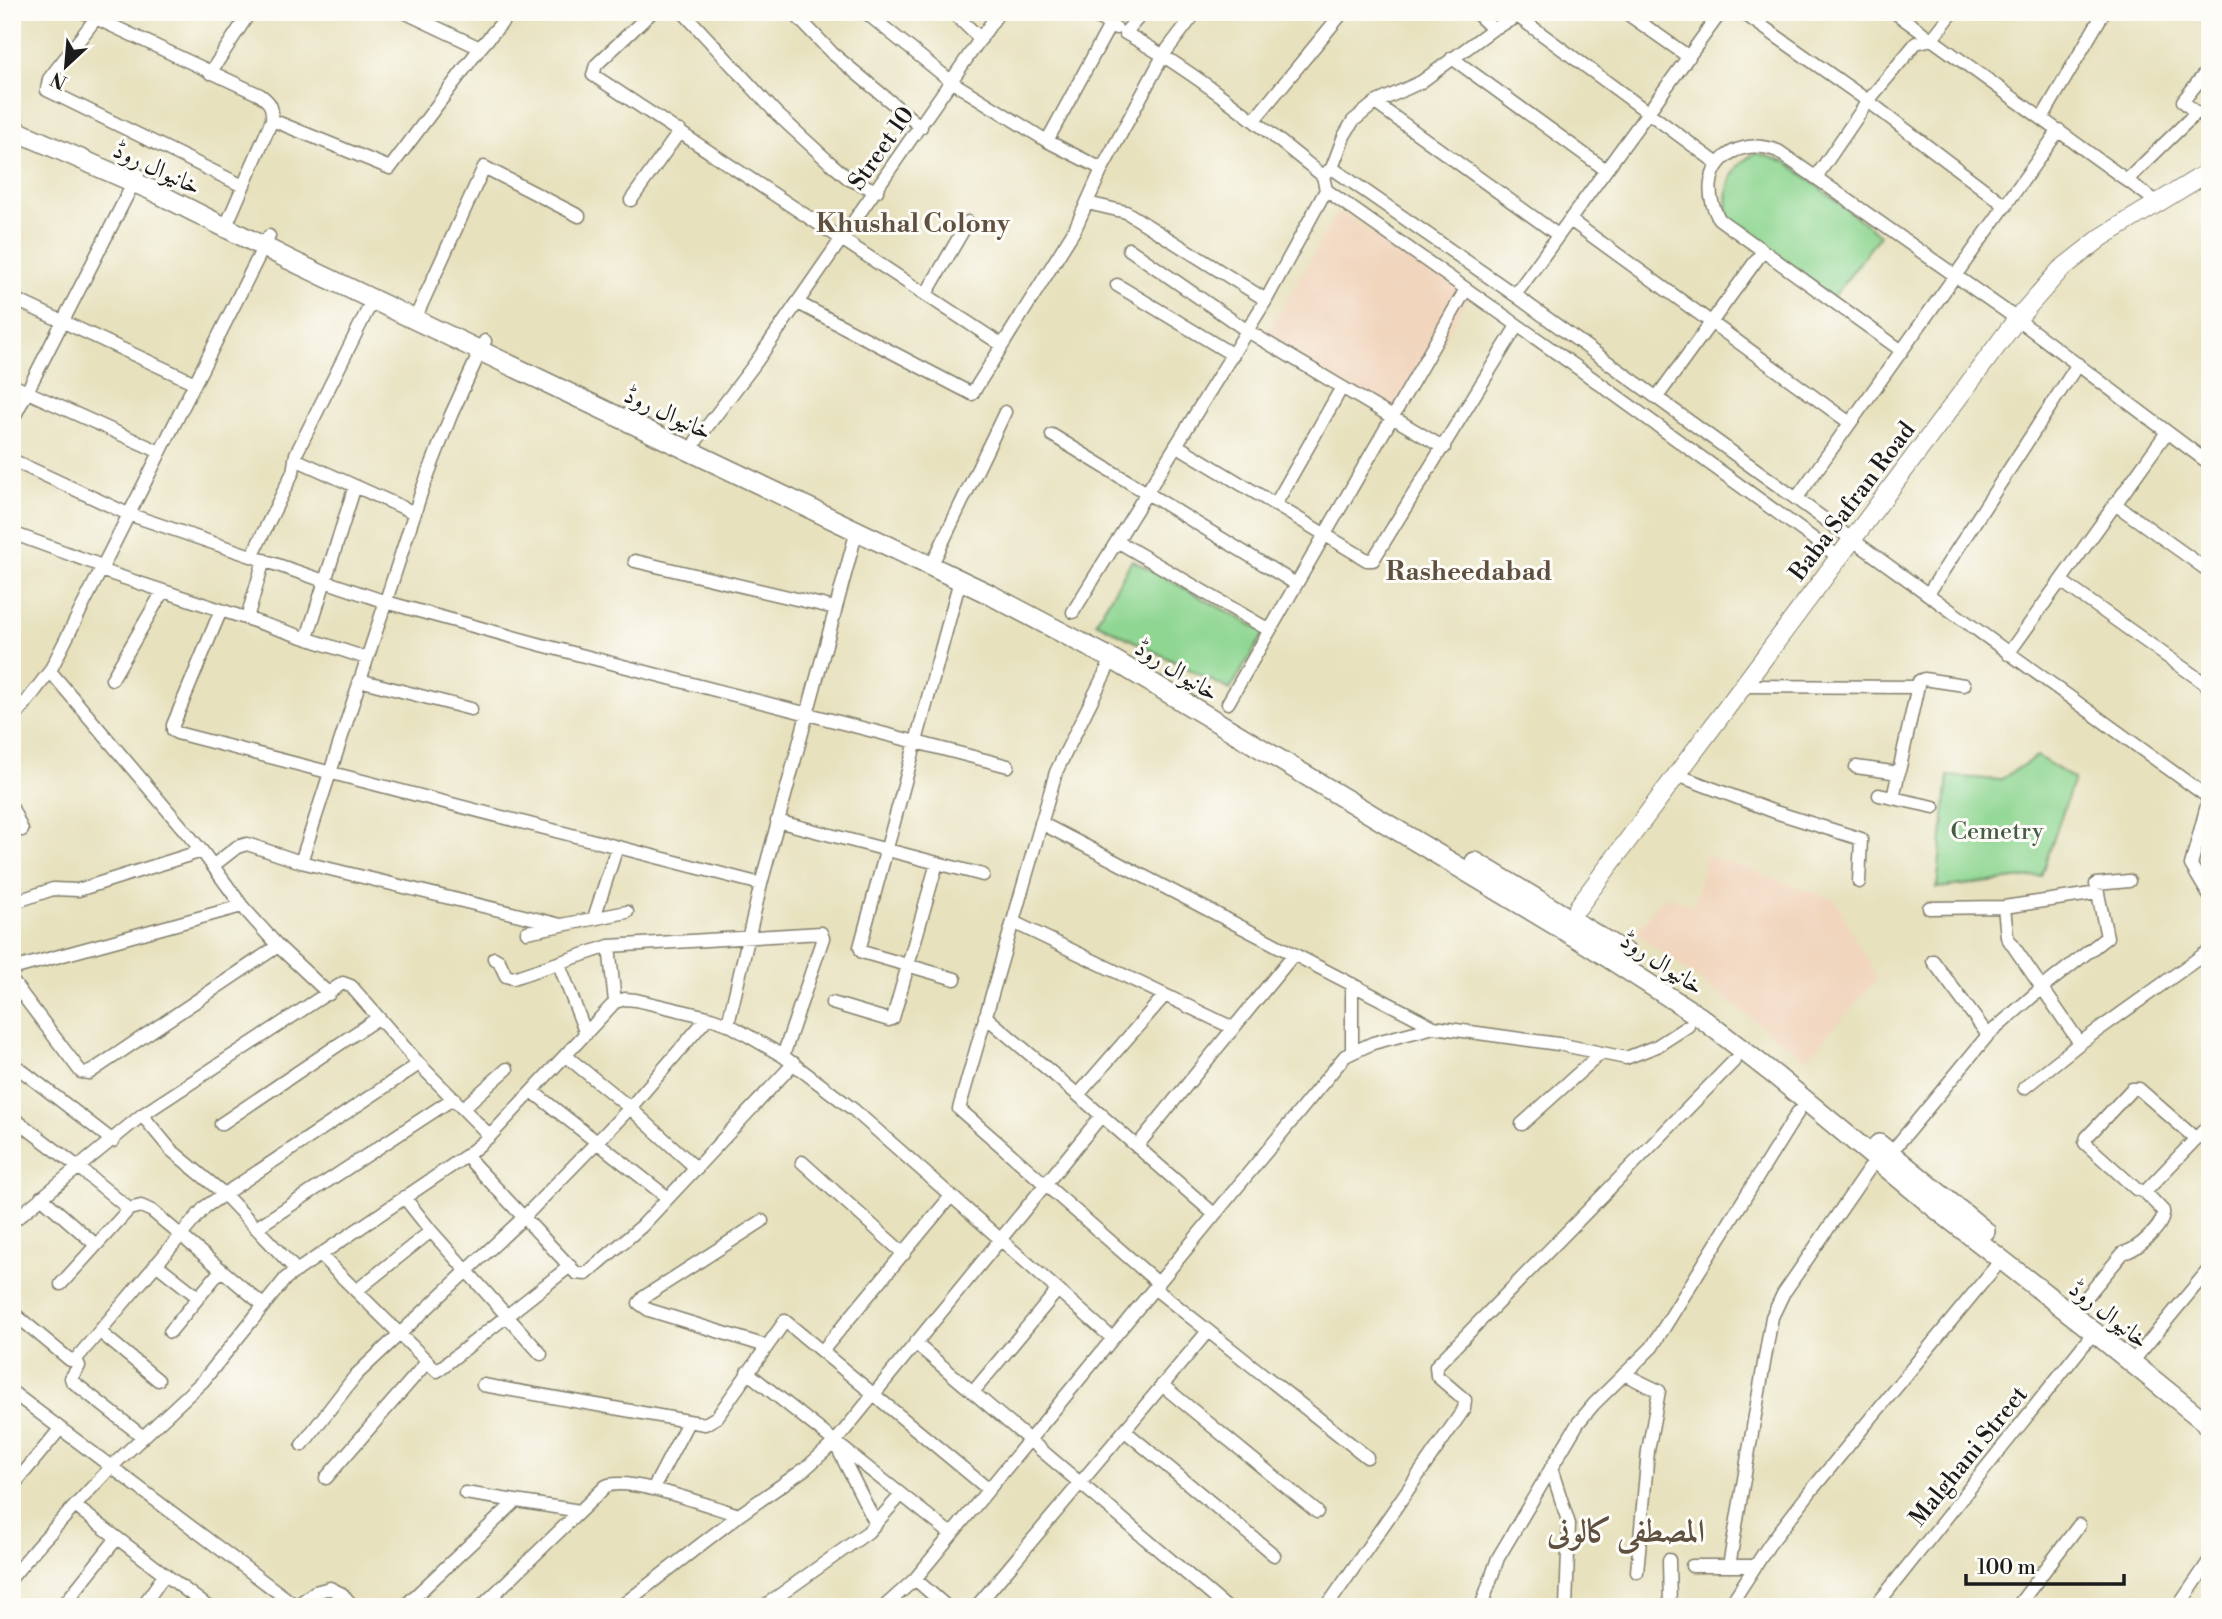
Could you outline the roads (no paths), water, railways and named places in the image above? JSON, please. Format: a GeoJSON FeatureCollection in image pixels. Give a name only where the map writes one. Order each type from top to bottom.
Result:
{"type":"FeatureCollection","features":[{"type":"Feature","properties":{"kind":"main road","name":"خانیوال روڈ"},"geometry":{"type":"LineString","coordinates":[[12,118],[266,242],[373,299],[696,441],[936,556],[1094,638],[1571,918],[1725,1021],[2210,1414]]}},
{"type":"Feature","properties":{"kind":"main road","name":"خانیوال روڈ"},"geometry":{"type":"LineString","coordinates":[[12,129],[136,178],[229,219],[266,242],[419,310],[483,346],[960,580],[1112,659],[1587,944],[1700,1017],[2210,1426]]}},
{"type":"Feature","properties":{"kind":"main road","name":"Baba Safran Road"},"geometry":{"type":"LineString","coordinates":[[1578,907],[2017,319],[2060,270],[2102,237],[2210,171]]}},
{"type":"Feature","properties":{"kind":"street"},"geometry":{"type":"LineString","coordinates":[[210,74],[250,12]]}},
{"type":"Feature","properties":{"kind":"street"},"geometry":{"type":"LineString","coordinates":[[404,12],[480,48]]}},
{"type":"Feature","properties":{"kind":"street"},"geometry":{"type":"LineString","coordinates":[[272,120],[390,168],[480,48],[511,12]]}},
{"type":"Feature","properties":{"kind":"street"},"geometry":{"type":"LineString","coordinates":[[652,12],[596,65],[593,75],[1002,345]]}},
{"type":"Feature","properties":{"kind":"street"},"geometry":{"type":"LineString","coordinates":[[683,12],[777,114],[849,178],[877,191]]}},
{"type":"Feature","properties":{"kind":"street"},"geometry":{"type":"LineString","coordinates":[[793,12],[832,53],[921,127]]}},
{"type":"Feature","properties":{"kind":"street"},"geometry":{"type":"LineString","coordinates":[[865,12],[952,82],[1047,141],[1102,169]]}},
{"type":"Feature","properties":{"kind":"street"},"geometry":{"type":"LineString","coordinates":[[952,12],[981,39]]}},
{"type":"Feature","properties":{"kind":"street","name":"Street 10"},"geometry":{"type":"LineString","coordinates":[[696,441],[798,303],[999,12]]}},
{"type":"Feature","properties":{"kind":"street"},"geometry":{"type":"LineString","coordinates":[[1088,12],[1164,54],[1328,172],[1515,295],[2209,798],[2191,865],[2210,897]]}},
{"type":"Feature","properties":{"kind":"street"},"geometry":{"type":"LineString","coordinates":[[1125,33],[1143,12]]}},
{"type":"Feature","properties":{"kind":"street"},"geometry":{"type":"LineString","coordinates":[[798,303],[972,394],[1075,229],[1102,169],[1164,54],[1196,12]]}},
{"type":"Feature","properties":{"kind":"street"},"geometry":{"type":"LineString","coordinates":[[1254,120],[1343,12]]}},
{"type":"Feature","properties":{"kind":"street"},"geometry":{"type":"LineString","coordinates":[[1475,12],[1493,29]]}},
{"type":"Feature","properties":{"kind":"street"},"geometry":{"type":"LineString","coordinates":[[1625,12],[1689,57]]}},
{"type":"Feature","properties":{"kind":"street"},"geometry":{"type":"LineString","coordinates":[[1515,295],[1721,12]]}},
{"type":"Feature","properties":{"kind":"street"},"geometry":{"type":"LineString","coordinates":[[1742,12],[1868,101],[2006,206]]}},
{"type":"Feature","properties":{"kind":"street"},"geometry":{"type":"LineString","coordinates":[[1894,12],[2157,202]]}},
{"type":"Feature","properties":{"kind":"street"},"geometry":{"type":"LineString","coordinates":[[1816,177],[1868,101],[1916,43],[1931,39],[1954,12]]}},
{"type":"Feature","properties":{"kind":"street"},"geometry":{"type":"LineString","coordinates":[[2042,118],[2104,12]]}},
{"type":"Feature","properties":{"kind":"street"},"geometry":{"type":"LineString","coordinates":[[229,219],[272,120],[273,111],[269,102],[260,95],[210,74],[93,14],[49,79],[47,90],[243,186]]}},
{"type":"Feature","properties":{"kind":"street"},"geometry":{"type":"LineString","coordinates":[[1073,612],[1266,300],[1326,190],[1328,172],[1344,136],[1353,121],[1376,103],[1421,82],[1493,29],[1524,15],[1648,113],[1718,164]]}},
{"type":"Feature","properties":{"kind":"street"},"geometry":{"type":"LineString","coordinates":[[1047,141],[1110,24]]}},
{"type":"Feature","properties":{"kind":"street"},"geometry":{"type":"LineString","coordinates":[[1452,58],[1606,170]]}},
{"type":"Feature","properties":{"kind":"street"},"geometry":{"type":"LineString","coordinates":[[2127,180],[2196,113],[2183,101],[2210,67]]}},
{"type":"Feature","properties":{"kind":"street"},"geometry":{"type":"LineString","coordinates":[[1376,103],[1558,235]]}},
{"type":"Feature","properties":{"kind":"street"},"geometry":{"type":"LineString","coordinates":[[1796,499],[2059,130]]}},
{"type":"Feature","properties":{"kind":"street"},"geometry":{"type":"LineString","coordinates":[[631,200],[680,131]]}},
{"type":"Feature","properties":{"kind":"street"},"geometry":{"type":"LineString","coordinates":[[1902,351],[1719,219],[1709,189],[1718,164],[1736,149],[1754,145],[1778,151],[2017,319],[2210,464]]}},
{"type":"Feature","properties":{"kind":"street"},"geometry":{"type":"LineString","coordinates":[[419,310],[484,167],[579,216]]}},
{"type":"Feature","properties":{"kind":"street"},"geometry":{"type":"LineString","coordinates":[[12,421],[136,178]]}},
{"type":"Feature","properties":{"kind":"street"},"geometry":{"type":"LineString","coordinates":[[1326,190],[1840,558]]}},
{"type":"Feature","properties":{"kind":"street"},"geometry":{"type":"LineString","coordinates":[[1087,203],[1126,212],[1266,300]]}},
{"type":"Feature","properties":{"kind":"street"},"geometry":{"type":"LineString","coordinates":[[1570,220],[1850,423]]}},
{"type":"Feature","properties":{"kind":"street"},"geometry":{"type":"LineString","coordinates":[[926,294],[968,222]]}},
{"type":"Feature","properties":{"kind":"street"},"geometry":{"type":"LineString","coordinates":[[12,722],[50,671],[266,242]]}},
{"type":"Feature","properties":{"kind":"street"},"geometry":{"type":"LineString","coordinates":[[1129,249],[1246,330],[1444,448]]}},
{"type":"Feature","properties":{"kind":"street"},"geometry":{"type":"LineString","coordinates":[[1657,397],[1763,251]]}},
{"type":"Feature","properties":{"kind":"street"},"geometry":{"type":"LineString","coordinates":[[1117,285],[1233,355]]}},
{"type":"Feature","properties":{"kind":"street"},"geometry":{"type":"LineString","coordinates":[[1228,703],[1466,289]]}},
{"type":"Feature","properties":{"kind":"street"},"geometry":{"type":"LineString","coordinates":[[12,298],[195,383]]}},
{"type":"Feature","properties":{"kind":"street"},"geometry":{"type":"LineString","coordinates":[[247,618],[258,558],[293,472],[295,459],[373,299]]}},
{"type":"Feature","properties":{"kind":"street"},"geometry":{"type":"LineString","coordinates":[[1176,445],[1324,535],[1367,560],[1373,560],[1517,326]]}},
{"type":"Feature","properties":{"kind":"street"},"geometry":{"type":"LineString","coordinates":[[301,862],[415,513],[451,415],[483,346]]}},
{"type":"Feature","properties":{"kind":"street"},"geometry":{"type":"LineString","coordinates":[[1928,594],[2078,365]]}},
{"type":"Feature","properties":{"kind":"street"},"geometry":{"type":"LineString","coordinates":[[12,385],[160,452]]}},
{"type":"Feature","properties":{"kind":"street"},"geometry":{"type":"LineString","coordinates":[[1275,505],[1342,387]]}},
{"type":"Feature","properties":{"kind":"street"},"geometry":{"type":"LineString","coordinates":[[936,556],[1005,412]]}},
{"type":"Feature","properties":{"kind":"street"},"geometry":{"type":"LineString","coordinates":[[2008,654],[2166,432]]}},
{"type":"Feature","properties":{"kind":"street"},"geometry":{"type":"LineString","coordinates":[[1052,435],[1296,584]]}},
{"type":"Feature","properties":{"kind":"street"},"geometry":{"type":"LineString","coordinates":[[295,459],[415,513]]}},
{"type":"Feature","properties":{"kind":"street"},"geometry":{"type":"LineString","coordinates":[[12,460],[128,514],[386,601],[1007,766]]}},
{"type":"Feature","properties":{"kind":"street"},"geometry":{"type":"LineString","coordinates":[[307,638],[323,580],[355,486]]}},
{"type":"Feature","properties":{"kind":"street"},"geometry":{"type":"LineString","coordinates":[[2115,504],[2210,572]]}},
{"type":"Feature","properties":{"kind":"street"},"geometry":{"type":"LineString","coordinates":[[728,1024],[777,821],[857,530]]}},
{"type":"Feature","properties":{"kind":"street"},"geometry":{"type":"LineString","coordinates":[[12,533],[163,591],[366,658]]}},
{"type":"Feature","properties":{"kind":"street"},"geometry":{"type":"LineString","coordinates":[[1117,541],[1269,630]]}},
{"type":"Feature","properties":{"kind":"street"},"geometry":{"type":"LineString","coordinates":[[635,561],[835,608]]}},
{"type":"Feature","properties":{"kind":"street"},"geometry":{"type":"LineString","coordinates":[[955,979],[860,950],[960,580]]}},
{"type":"Feature","properties":{"kind":"street"},"geometry":{"type":"LineString","coordinates":[[2061,581],[2210,687]]}},
{"type":"Feature","properties":{"kind":"street"},"geometry":{"type":"LineString","coordinates":[[112,679],[163,591]]}},
{"type":"Feature","properties":{"kind":"street"},"geometry":{"type":"LineString","coordinates":[[221,610],[173,730],[183,736],[761,884]]}},
{"type":"Feature","properties":{"kind":"street"},"geometry":{"type":"LineString","coordinates":[[1112,659],[1056,772],[959,1109],[1208,1331],[1367,1457]]}},
{"type":"Feature","properties":{"kind":"street"},"geometry":{"type":"LineString","coordinates":[[50,671],[202,850],[242,906],[278,946],[329,994]]}},
{"type":"Feature","properties":{"kind":"street"},"geometry":{"type":"LineString","coordinates":[[1893,798],[1919,681],[1924,679],[1964,685]]}},
{"type":"Feature","properties":{"kind":"street"},"geometry":{"type":"LineString","coordinates":[[359,680],[471,709]]}},
{"type":"Feature","properties":{"kind":"street"},"geometry":{"type":"LineString","coordinates":[[1744,686],[1917,687]]}},
{"type":"Feature","properties":{"kind":"street"},"geometry":{"type":"LineString","coordinates":[[1856,767],[1899,773]]}},
{"type":"Feature","properties":{"kind":"street"},"geometry":{"type":"LineString","coordinates":[[1677,775],[1775,812],[1861,839],[1859,882]]}},
{"type":"Feature","properties":{"kind":"street"},"geometry":{"type":"LineString","coordinates":[[1879,795],[1934,807]]}},
{"type":"Feature","properties":{"kind":"street"},"geometry":{"type":"LineString","coordinates":[[12,808],[22,830]]}},
{"type":"Feature","properties":{"kind":"street"},"geometry":{"type":"LineString","coordinates":[[777,821],[984,875]]}},
{"type":"Feature","properties":{"kind":"street"},"geometry":{"type":"LineString","coordinates":[[1041,823],[1434,1027],[1558,1044],[1626,1058],[1639,1055],[1688,1026]]}},
{"type":"Feature","properties":{"kind":"street"},"geometry":{"type":"LineString","coordinates":[[214,865],[237,847],[247,844],[301,862],[561,925]]}},
{"type":"Feature","properties":{"kind":"street"},"geometry":{"type":"LineString","coordinates":[[594,918],[617,847]]}},
{"type":"Feature","properties":{"kind":"street"},"geometry":{"type":"LineString","coordinates":[[12,903],[53,889],[78,890],[202,850]]}},
{"type":"Feature","properties":{"kind":"street"},"geometry":{"type":"LineString","coordinates":[[832,1003],[891,1020],[937,863]]}},
{"type":"Feature","properties":{"kind":"street"},"geometry":{"type":"LineString","coordinates":[[1898,1144],[1988,1035],[2107,937],[2096,884],[2129,881]]}},
{"type":"Feature","properties":{"kind":"street"},"geometry":{"type":"LineString","coordinates":[[1929,908],[2004,907],[2098,893]]}},
{"type":"Feature","properties":{"kind":"street"},"geometry":{"type":"LineString","coordinates":[[12,970],[242,906]]}},
{"type":"Feature","properties":{"kind":"street"},"geometry":{"type":"LineString","coordinates":[[2004,907],[2007,937],[2080,1043]]}},
{"type":"Feature","properties":{"kind":"street"},"geometry":{"type":"LineString","coordinates":[[527,932],[627,912]]}},
{"type":"Feature","properties":{"kind":"street"},"geometry":{"type":"LineString","coordinates":[[1013,922],[1233,1028]]}},
{"type":"Feature","properties":{"kind":"street"},"geometry":{"type":"LineString","coordinates":[[466,1156],[570,1266],[582,1275],[591,1271],[642,1226],[697,1169],[788,1059],[823,935],[750,936],[608,946],[513,978],[506,976],[499,961],[494,958]]}},
{"type":"Feature","properties":{"kind":"street"},"geometry":{"type":"LineString","coordinates":[[12,981],[80,1072],[89,1073],[278,946]]}},
{"type":"Feature","properties":{"kind":"street"},"geometry":{"type":"LineString","coordinates":[[608,946],[615,1002]]}},
{"type":"Feature","properties":{"kind":"street"},"geometry":{"type":"LineString","coordinates":[[2024,1088],[2080,1043],[2210,950]]}},
{"type":"Feature","properties":{"kind":"street"},"geometry":{"type":"LineString","coordinates":[[1137,1146],[1294,954]]}},
{"type":"Feature","properties":{"kind":"street"},"geometry":{"type":"LineString","coordinates":[[1933,961],[1988,1035]]}},
{"type":"Feature","properties":{"kind":"street"},"geometry":{"type":"LineString","coordinates":[[559,964],[586,1034]]}},
{"type":"Feature","properties":{"kind":"street"},"geometry":{"type":"LineString","coordinates":[[12,1222],[142,1115],[343,983],[347,984],[419,1064],[490,1136]]}},
{"type":"Feature","properties":{"kind":"street"},"geometry":{"type":"LineString","coordinates":[[1352,984],[1352,1052]]}},
{"type":"Feature","properties":{"kind":"street"},"geometry":{"type":"LineString","coordinates":[[1078,1095],[1165,995]]}},
{"type":"Feature","properties":{"kind":"street"},"geometry":{"type":"LineString","coordinates":[[12,1577],[110,1468],[203,1381],[286,1278],[466,1156],[490,1136],[615,1002],[625,999],[728,1024],[788,1059],[854,1110],[1112,1338]]}},
{"type":"Feature","properties":{"kind":"street"},"geometry":{"type":"LineString","coordinates":[[985,1016],[1214,1214]]}},
{"type":"Feature","properties":{"kind":"street"},"geometry":{"type":"LineString","coordinates":[[302,1445],[356,1375],[523,1218],[629,1108],[708,1017]]}},
{"type":"Feature","properties":{"kind":"street"},"geometry":{"type":"LineString","coordinates":[[222,1124],[378,1018]]}},
{"type":"Feature","properties":{"kind":"street"},"geometry":{"type":"LineString","coordinates":[[884,1607],[915,1579],[1345,1056],[1373,1043],[1434,1027]]}},
{"type":"Feature","properties":{"kind":"street"},"geometry":{"type":"LineString","coordinates":[[1522,1124],[1601,1053]]}},
{"type":"Feature","properties":{"kind":"street"},"geometry":{"type":"LineString","coordinates":[[566,1056],[697,1169]]}},
{"type":"Feature","properties":{"kind":"street"},"geometry":{"type":"LineString","coordinates":[[1330,1602],[1464,1409],[1465,1400],[1437,1376],[1436,1366],[1734,1061]]}},
{"type":"Feature","properties":{"kind":"street"},"geometry":{"type":"LineString","coordinates":[[12,1063],[113,1141]]}},
{"type":"Feature","properties":{"kind":"street"},"geometry":{"type":"LineString","coordinates":[[12,1312],[70,1360],[76,1359],[205,1207],[419,1064]]}},
{"type":"Feature","properties":{"kind":"street"},"geometry":{"type":"LineString","coordinates":[[256,1228],[508,1069]]}},
{"type":"Feature","properties":{"kind":"street"},"geometry":{"type":"LineString","coordinates":[[2078,1307],[2123,1254],[2134,1251],[2162,1222],[2163,1211],[2145,1192],[2136,1189],[2085,1143],[2087,1137],[2132,1089],[2139,1089],[2196,1139]]}},
{"type":"Feature","properties":{"kind":"street"},"geometry":{"type":"LineString","coordinates":[[532,1091],[668,1198]]}},
{"type":"Feature","properties":{"kind":"street"},"geometry":{"type":"LineString","coordinates":[[1481,1607],[1498,1558],[1586,1413],[1652,1347],[1798,1112]]}},
{"type":"Feature","properties":{"kind":"street"},"geometry":{"type":"LineString","coordinates":[[142,1115],[171,1150],[223,1193],[298,1271]]}},
{"type":"Feature","properties":{"kind":"street"},"geometry":{"type":"LineString","coordinates":[[620,1607],[738,1515],[806,1468],[835,1442],[1102,1115]]}},
{"type":"Feature","properties":{"kind":"street"},"geometry":{"type":"LineString","coordinates":[[12,1117],[129,1209]]}},
{"type":"Feature","properties":{"kind":"street"},"geometry":{"type":"LineString","coordinates":[[2145,1192],[2210,1124]]}},
{"type":"Feature","properties":{"kind":"street"},"geometry":{"type":"LineString","coordinates":[[802,1162],[904,1254]]}},
{"type":"Feature","properties":{"kind":"street"},"geometry":{"type":"LineString","coordinates":[[1729,1566],[1772,1317],[1783,1294],[1869,1169]]}},
{"type":"Feature","properties":{"kind":"street"},"geometry":{"type":"LineString","coordinates":[[822,1350],[951,1196]]}},
{"type":"Feature","properties":{"kind":"street"},"geometry":{"type":"LineString","coordinates":[[41,1197],[96,1245]]}},
{"type":"Feature","properties":{"kind":"street"},"geometry":{"type":"LineString","coordinates":[[404,1197],[541,1354]]}},
{"type":"Feature","properties":{"kind":"street"},"geometry":{"type":"LineString","coordinates":[[61,1284],[129,1209],[141,1206],[152,1211],[263,1305]]}},
{"type":"Feature","properties":{"kind":"street"},"geometry":{"type":"LineString","coordinates":[[762,1221],[644,1297],[639,1303],[649,1310],[766,1346]]}},
{"type":"Feature","properties":{"kind":"street"},"geometry":{"type":"LineString","coordinates":[[356,1291],[431,1231]]}},
{"type":"Feature","properties":{"kind":"street"},"geometry":{"type":"LineString","coordinates":[[320,1255],[433,1368],[441,1370],[570,1266]]}},
{"type":"Feature","properties":{"kind":"street"},"geometry":{"type":"LineString","coordinates":[[1733,1607],[1755,1566],[1810,1492],[2001,1260]]}},
{"type":"Feature","properties":{"kind":"street"},"geometry":{"type":"LineString","coordinates":[[156,1264],[198,1297]]}},
{"type":"Feature","properties":{"kind":"street"},"geometry":{"type":"LineString","coordinates":[[2138,1355],[2210,1268]]}},
{"type":"Feature","properties":{"kind":"street"},"geometry":{"type":"LineString","coordinates":[[170,1332],[220,1270]]}},
{"type":"Feature","properties":{"kind":"street"},"geometry":{"type":"LineString","coordinates":[[973,1392],[1058,1291]]}},
{"type":"Feature","properties":{"kind":"street"},"geometry":{"type":"LineString","coordinates":[[483,1385],[705,1424],[717,1417],[785,1321],[988,1489]]}},
{"type":"Feature","properties":{"kind":"street"},"geometry":{"type":"LineString","coordinates":[[976,1607],[1208,1331]]}},
{"type":"Feature","properties":{"kind":"street"},"geometry":{"type":"LineString","coordinates":[[100,1332],[158,1380]]}},
{"type":"Feature","properties":{"kind":"street","name":"Malghani Street"},"geometry":{"type":"LineString","coordinates":[[1879,1605],[2094,1332]]}},
{"type":"Feature","properties":{"kind":"street"},"geometry":{"type":"LineString","coordinates":[[915,1343],[1218,1604]]}},
{"type":"Feature","properties":{"kind":"street"},"geometry":{"type":"LineString","coordinates":[[76,1359],[79,1366],[71,1378],[72,1381],[142,1436]]}},
{"type":"Feature","properties":{"kind":"street"},"geometry":{"type":"LineString","coordinates":[[326,1478],[427,1362]]}},
{"type":"Feature","properties":{"kind":"street"},"geometry":{"type":"LineString","coordinates":[[747,1372],[951,1534]]}},
{"type":"Feature","properties":{"kind":"street"},"geometry":{"type":"LineString","coordinates":[[1624,1374],[1659,1391],[1648,1451],[1637,1572]]}},
{"type":"Feature","properties":{"kind":"street"},"geometry":{"type":"LineString","coordinates":[[1162,1385],[1317,1512]]}},
{"type":"Feature","properties":{"kind":"street"},"geometry":{"type":"LineString","coordinates":[[14,1396],[296,1606],[314,1592],[330,1588],[342,1594],[354,1607]]}},
{"type":"Feature","properties":{"kind":"street"},"geometry":{"type":"LineString","coordinates":[[653,1489],[688,1422]]}},
{"type":"Feature","properties":{"kind":"street"},"geometry":{"type":"LineString","coordinates":[[12,1487],[60,1429]]}},
{"type":"Feature","properties":{"kind":"street"},"geometry":{"type":"LineString","coordinates":[[1125,1431],[1274,1555]]}},
{"type":"Feature","properties":{"kind":"street"},"geometry":{"type":"LineString","coordinates":[[835,1442],[876,1524]]}},
{"type":"Feature","properties":{"kind":"street"},"geometry":{"type":"LineString","coordinates":[[1551,1468],[1569,1524],[1566,1607]]}},
{"type":"Feature","properties":{"kind":"street"},"geometry":{"type":"LineString","coordinates":[[481,1607],[612,1483],[653,1489],[738,1515]]}},
{"type":"Feature","properties":{"kind":"street"},"geometry":{"type":"LineString","coordinates":[[465,1493],[580,1511]]}},
{"type":"Feature","properties":{"kind":"street"},"geometry":{"type":"LineString","coordinates":[[763,1607],[857,1541],[876,1524],[901,1494]]}},
{"type":"Feature","properties":{"kind":"street"},"geometry":{"type":"LineString","coordinates":[[408,1603],[516,1501]]}},
{"type":"Feature","properties":{"kind":"street"},"geometry":{"type":"LineString","coordinates":[[75,1506],[208,1607]]}},
{"type":"Feature","properties":{"kind":"street"},"geometry":{"type":"LineString","coordinates":[[2017,1607],[2079,1525]]}},
{"type":"Feature","properties":{"kind":"street"},"geometry":{"type":"LineString","coordinates":[[62,1607],[117,1538]]}},
{"type":"Feature","properties":{"kind":"street"},"geometry":{"type":"LineString","coordinates":[[1669,1560],[1670,1607]]}},
{"type":"Feature","properties":{"kind":"street"},"geometry":{"type":"LineString","coordinates":[[2178,1607],[2210,1560]]}},
{"type":"Feature","properties":{"kind":"street"},"geometry":{"type":"LineString","coordinates":[[1692,1566],[1755,1566]]}},
{"type":"Feature","properties":{"kind":"street"},"geometry":{"type":"LineString","coordinates":[[142,1607],[165,1574]]}},
{"type":"Feature","properties":{"kind":"street"},"geometry":{"type":"LineString","coordinates":[[915,1579],[947,1607]]}},
{"type":"Feature","properties":{"kind":"district","name":"Khushal Colony"},"geometry":{"type":"Point","coordinates":[913,223]}},
{"type":"Feature","properties":{"kind":"district","name":"Rasheedabad"},"geometry":{"type":"Point","coordinates":[1469,571]}},
{"type":"Feature","properties":{"kind":"district","name":"المصطفی کالونی"},"geometry":{"type":"Point","coordinates":[1626,1531]}},
{"type":"Feature","properties":{"kind":"park label","name":"Cemetry"},"geometry":{"type":"Point","coordinates":[1997,831]}}]}
